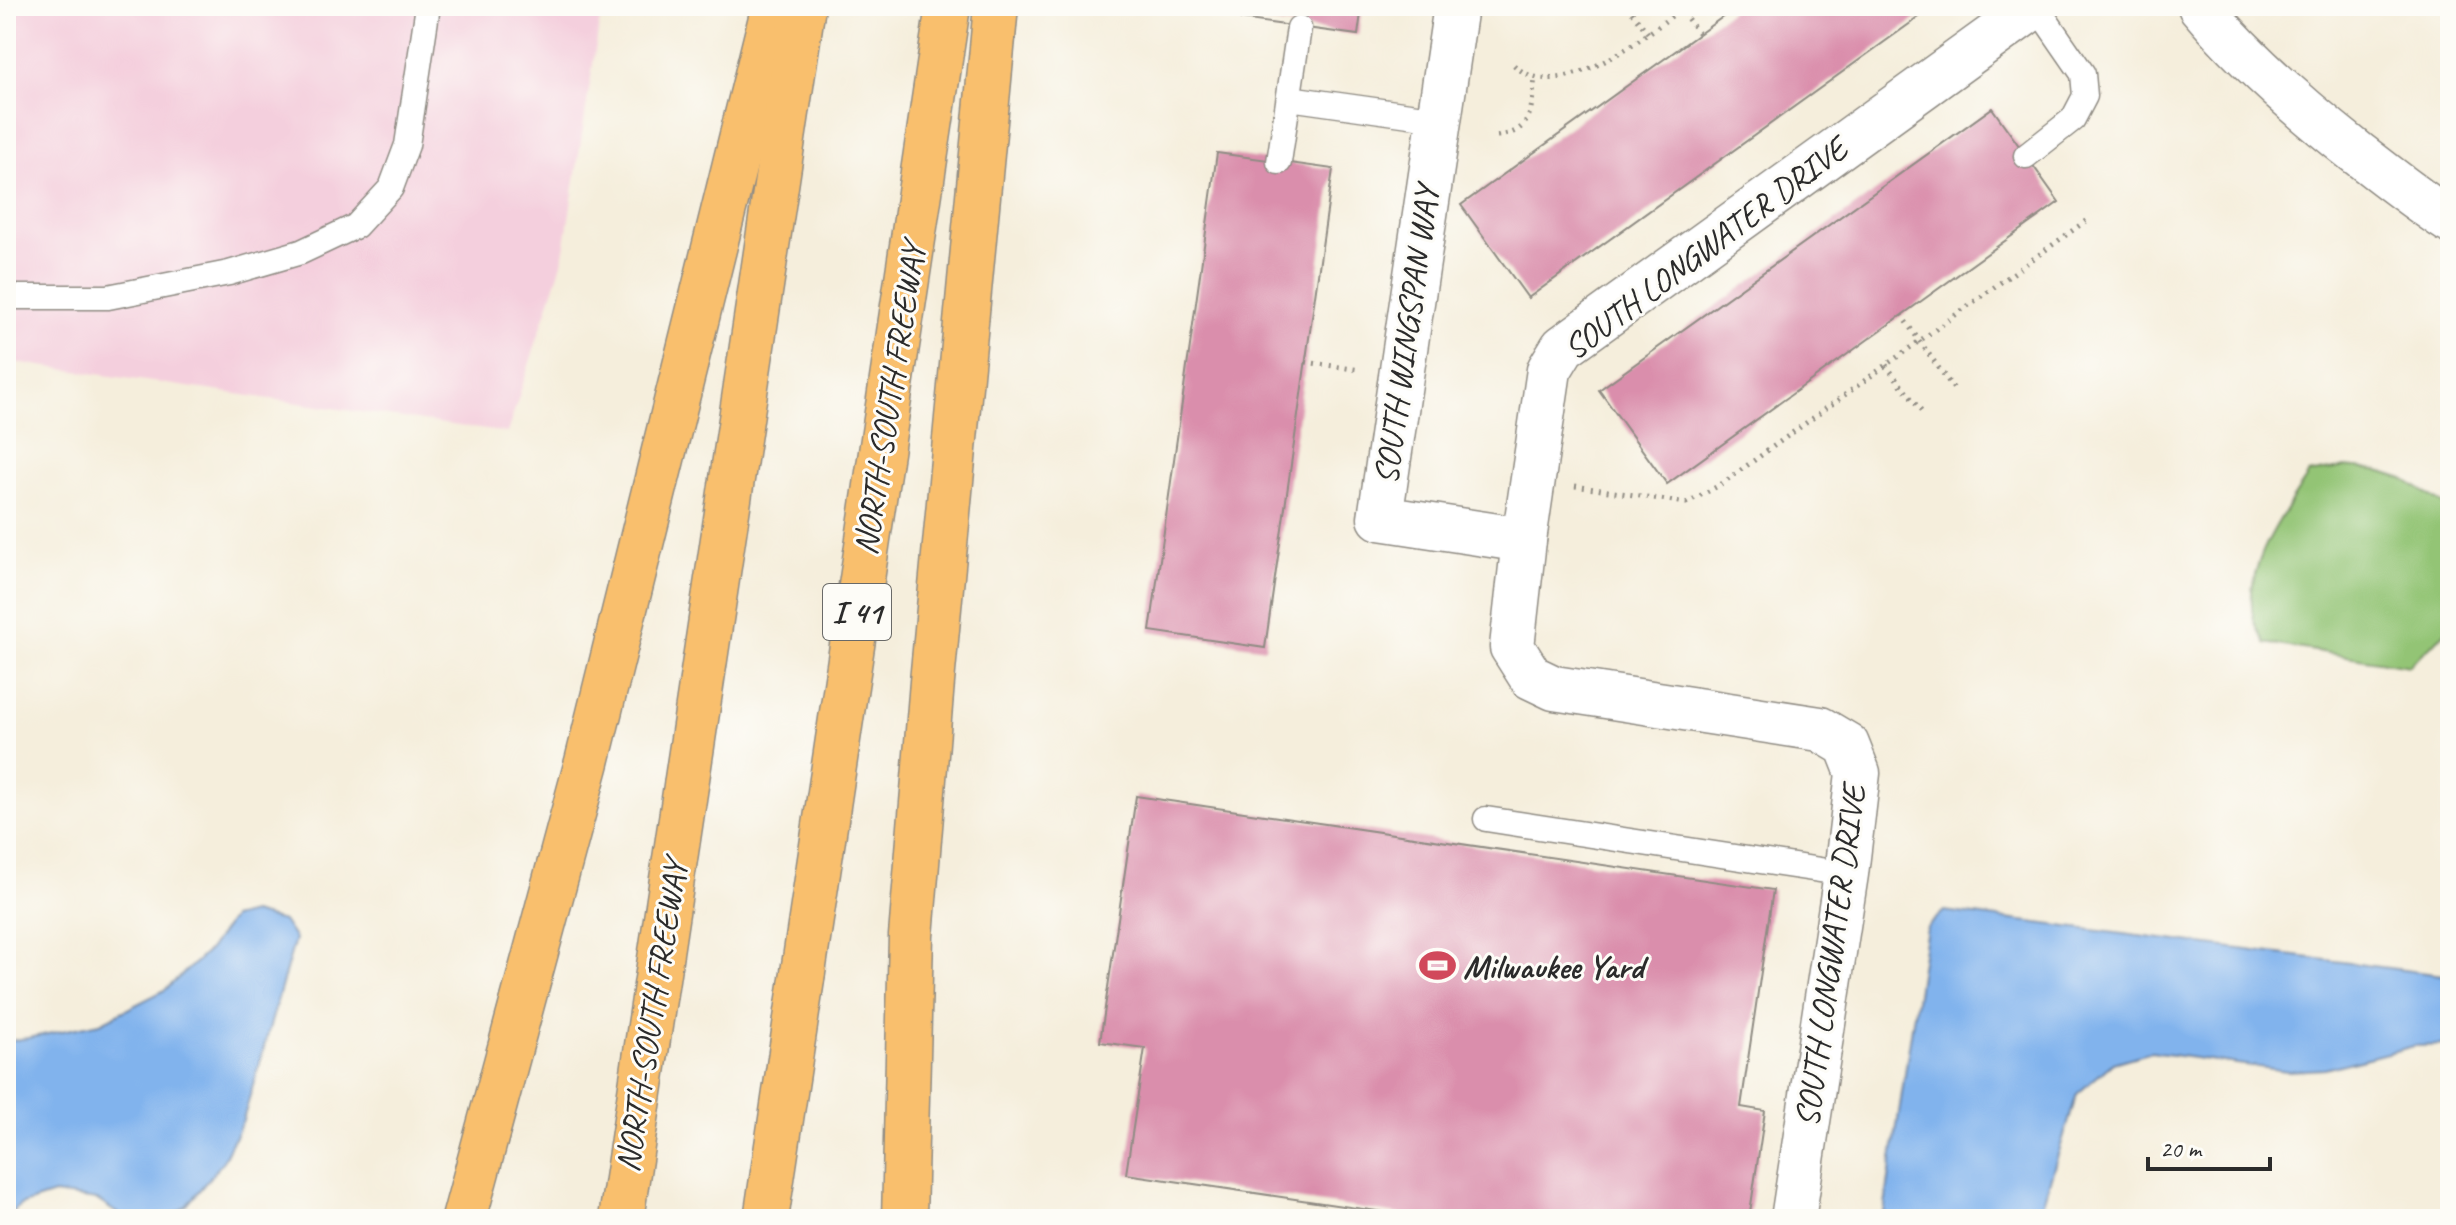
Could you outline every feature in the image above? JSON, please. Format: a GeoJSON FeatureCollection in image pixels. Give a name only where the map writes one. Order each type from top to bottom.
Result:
{"type":"FeatureCollection","features":[{"type":"Feature","properties":{"kind":"highway"},"geometry":{"type":"LineString","coordinates":[[464,1219],[587,762],[774,6]]}},
{"type":"Feature","properties":{"kind":"highway","name":"NORTH-SOUTH FREEWAY"},"geometry":{"type":"LineString","coordinates":[[621,1219],[803,6]]}},
{"type":"Feature","properties":{"kind":"highway","name":"NORTH-SOUTH FREEWAY"},"geometry":{"type":"LineString","coordinates":[[766,1219],[948,6]]}},
{"type":"Feature","properties":{"kind":"highway"},"geometry":{"type":"LineString","coordinates":[[904,1219],[911,936],[933,666],[996,6]]}},
{"type":"Feature","properties":{"kind":"street","name":"SOUTH WINGSPAN WAY"},"geometry":{"type":"LineString","coordinates":[[1456,6],[1380,518],[1524,540]]}},
{"type":"Feature","properties":{"kind":"street","name":"SOUTH LONGWATER DRIVE"},"geometry":{"type":"LineString","coordinates":[[1793,1219],[1846,874],[1858,773],[1847,745],[1820,729],[1554,688],[1531,677],[1512,647],[1549,370],[1563,347],[2036,6]]}},
{"type":"Feature","properties":{"kind":"street"},"geometry":{"type":"LineString","coordinates":[[2200,6],[2228,40],[2317,121],[2418,201],[2450,221]]}},
{"type":"Feature","properties":{"kind":"lane"},"geometry":{"type":"LineString","coordinates":[[6,297],[108,297],[229,273],[301,252],[356,226],[391,188],[407,145],[428,6]]}},
{"type":"Feature","properties":{"kind":"lane"},"geometry":{"type":"LineString","coordinates":[[2026,156],[2073,119],[2085,96],[2083,74],[2036,6]]}},
{"type":"Feature","properties":{"kind":"lane"},"geometry":{"type":"LineString","coordinates":[[1279,162],[1299,28]]}},
{"type":"Feature","properties":{"kind":"lane"},"geometry":{"type":"LineString","coordinates":[[1289,98],[1438,119]]}},
{"type":"Feature","properties":{"kind":"lane"},"geometry":{"type":"LineString","coordinates":[[1486,819],[1846,874]]}},
{"type":"Feature","properties":{"kind":"path"},"geometry":{"type":"LineString","coordinates":[[1627,6],[1648,33]]}},
{"type":"Feature","properties":{"kind":"path"},"geometry":{"type":"LineString","coordinates":[[1514,65],[1525,76],[1535,77],[1558,77],[1585,71],[1615,56],[1682,7],[1699,34]]}},
{"type":"Feature","properties":{"kind":"path"},"geometry":{"type":"LineString","coordinates":[[1497,136],[1521,129],[1529,118],[1535,77]]}},
{"type":"Feature","properties":{"kind":"path"},"geometry":{"type":"LineString","coordinates":[[1573,486],[1686,503],[1720,485],[2087,220],[2090,223]]}},
{"type":"Feature","properties":{"kind":"path"},"geometry":{"type":"LineString","coordinates":[[1901,315],[1956,392]]}},
{"type":"Feature","properties":{"kind":"path"},"geometry":{"type":"LineString","coordinates":[[1306,362],[1400,376]]}},
{"type":"Feature","properties":{"kind":"path"},"geometry":{"type":"LineString","coordinates":[[1886,365],[1924,415]]}},
{"type":"Feature","properties":{"kind":"shaded area"},"geometry":{"type":"Polygon","coordinates":[[[6,6],[602,6],[562,263],[507,433],[6,361],[6,6]]]}},
{"type":"Feature","properties":{"kind":"green space"},"geometry":{"type":"Polygon","coordinates":[[[2345,467],[2376,470],[2404,479],[2450,509],[2450,628],[2409,666],[2265,643],[2254,620],[2253,581],[2277,524],[2309,474],[2345,467]]]}},
{"type":"Feature","properties":{"kind":"water"},"geometry":{"type":"Polygon","coordinates":[[[1944,911],[2450,976],[2450,1045],[2414,1046],[2325,1069],[2287,1071],[2151,1052],[2113,1063],[2077,1094],[2041,1209],[2041,1219],[1883,1219],[1927,927],[1944,911]]]}},
{"type":"Feature","properties":{"kind":"water"},"geometry":{"type":"Polygon","coordinates":[[[252,913],[283,921],[295,939],[243,1120],[222,1163],[187,1205],[167,1219],[126,1219],[97,1200],[54,1194],[20,1205],[6,1219],[6,1041],[100,1023],[165,990],[209,950],[232,918],[252,913]]]}},
{"type":"Feature","properties":{"kind":"building"},"geometry":{"type":"Polygon","coordinates":[[[1243,6],[1362,6],[1358,35],[1241,19],[1243,6]]]}},
{"type":"Feature","properties":{"kind":"building"},"geometry":{"type":"Polygon","coordinates":[[[1738,6],[1911,6],[1919,17],[1528,298],[1461,205],[1738,6]]]}},
{"type":"Feature","properties":{"kind":"building"},"geometry":{"type":"Polygon","coordinates":[[[1992,108],[2059,202],[1667,484],[1599,390],[1992,108]]]}},
{"type":"Feature","properties":{"kind":"building"},"geometry":{"type":"Polygon","coordinates":[[[1217,153],[1333,169],[1265,648],[1150,631],[1217,153]]]}},
{"type":"Feature","properties":{"kind":"building","name":"Milwaukee Yard"},"geometry":{"type":"Polygon","coordinates":[[[1136,796],[1773,890],[1741,1107],[1765,1111],[1749,1219],[1431,1219],[1126,1174],[1145,1048],[1100,1042],[1136,796]]]}},
{"type":"Feature","properties":{"kind":"place","name":"Milwaukee Yard"},"geometry":{"type":"Point","coordinates":[1437,966]}}]}
